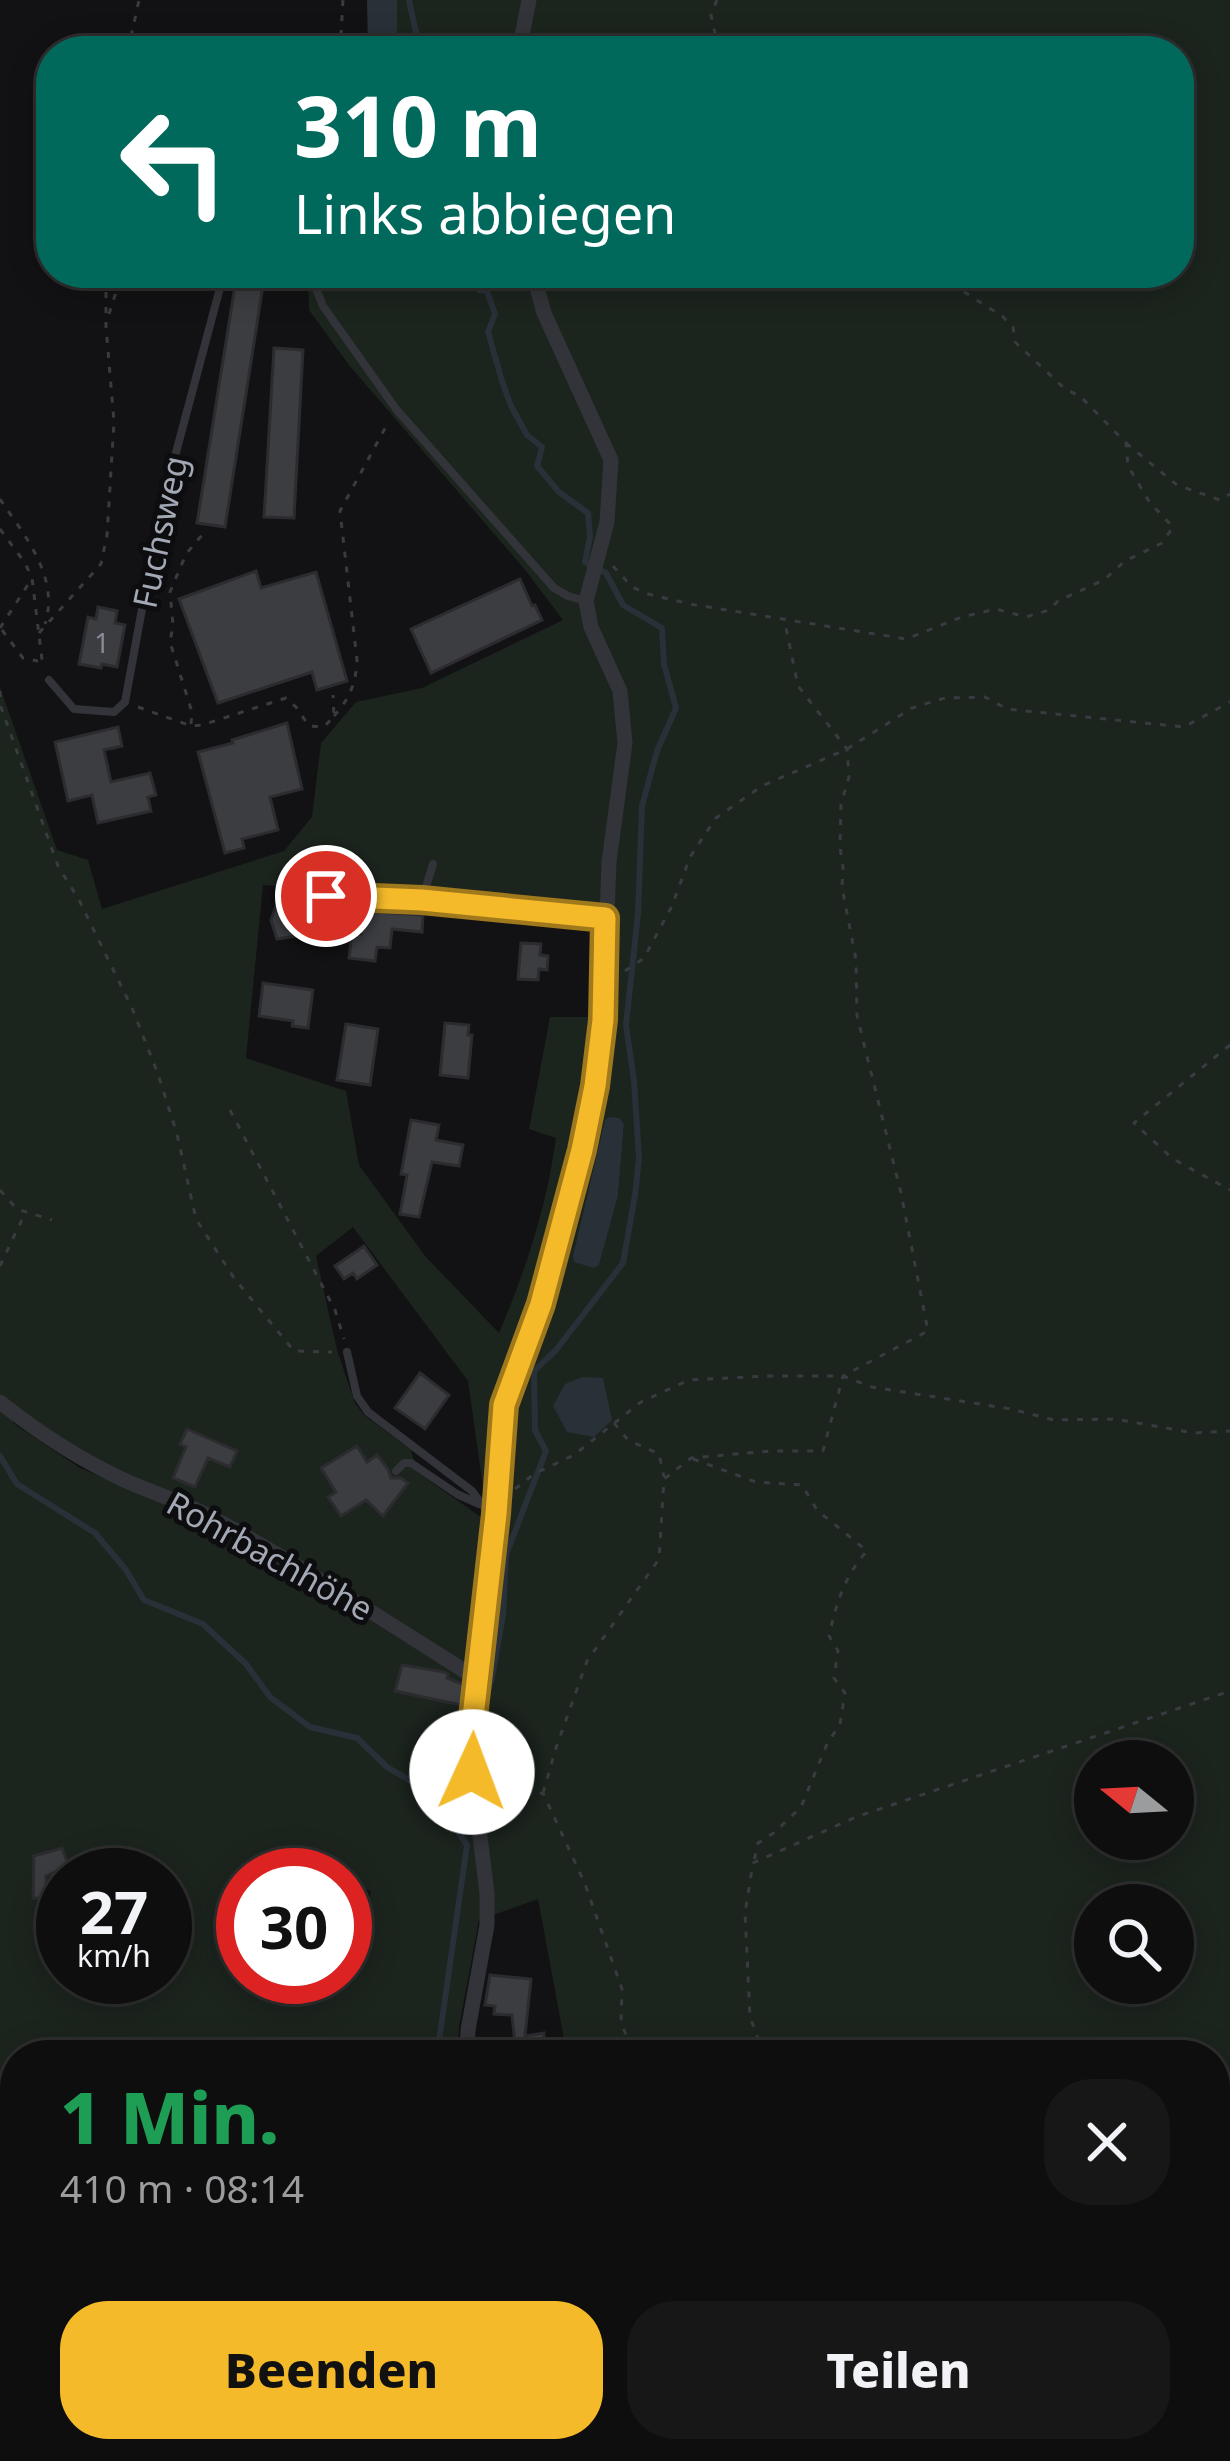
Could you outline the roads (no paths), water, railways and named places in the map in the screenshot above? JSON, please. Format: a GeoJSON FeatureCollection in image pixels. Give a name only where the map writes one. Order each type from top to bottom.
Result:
{"type":"FeatureCollection","features":[{"type":"Feature","properties":{"kind":"street"},"geometry":{"type":"LineString","coordinates":[[522,36],[529,0]]}},
{"type":"Feature","properties":{"kind":"street"},"geometry":{"type":"LineString","coordinates":[[469,2040],[487,1925],[472,1726],[490,1510],[504,1405],[541,1304],[595,1086],[603,1020],[605,918],[625,726],[620,691],[586,601],[607,522],[611,460],[537,288]]}},
{"type":"Feature","properties":{"kind":"street","name":"Rohrbachhöhe"},"geometry":{"type":"LineString","coordinates":[[0,1402],[76,1455],[242,1534],[476,1678]]}},
{"type":"Feature","properties":{"kind":"lane","name":"Fuchsweg"},"geometry":{"type":"LineString","coordinates":[[49,680],[74,709],[114,712],[125,703],[160,516],[220,288]]}},
{"type":"Feature","properties":{"kind":"lane"},"geometry":{"type":"LineString","coordinates":[[316,288],[323,306],[396,409],[554,588],[586,601]]}},
{"type":"Feature","properties":{"kind":"lane"},"geometry":{"type":"LineString","coordinates":[[422,900],[434,864]]}},
{"type":"Feature","properties":{"kind":"lane"},"geometry":{"type":"LineString","coordinates":[[321,938],[326,896],[605,918]]}},
{"type":"Feature","properties":{"kind":"lane"},"geometry":{"type":"LineString","coordinates":[[347,1352],[357,1396],[368,1412],[490,1510]]}},
{"type":"Feature","properties":{"kind":"lane"},"geometry":{"type":"LineString","coordinates":[[396,1471],[411,1463],[490,1510]]}},
{"type":"Feature","properties":{"kind":"waterway"},"geometry":{"type":"LineString","coordinates":[[409,0],[417,36]]}},
{"type":"Feature","properties":{"kind":"waterway"},"geometry":{"type":"LineString","coordinates":[[477,288],[487,291],[495,314],[488,332],[511,406],[527,435],[542,447],[537,466],[559,492],[588,513],[585,562],[606,573],[623,605],[662,628],[664,664],[676,708],[657,751],[642,806],[638,914],[626,1025],[639,1158],[623,1263],[556,1350],[534,1371],[535,1430],[546,1451],[506,1555],[503,1615],[483,1706]]}},
{"type":"Feature","properties":{"kind":"waterway"},"geometry":{"type":"LineString","coordinates":[[0,1456],[17,1484],[95,1533],[144,1600],[203,1624],[246,1664],[270,1697],[310,1727],[357,1738],[387,1767],[435,1798],[467,1845],[439,2040]]}},
{"type":"Feature","properties":{"kind":"waterway"},"geometry":{"type":"LineString","coordinates":[[435,1798],[463,1731]]}}]}
